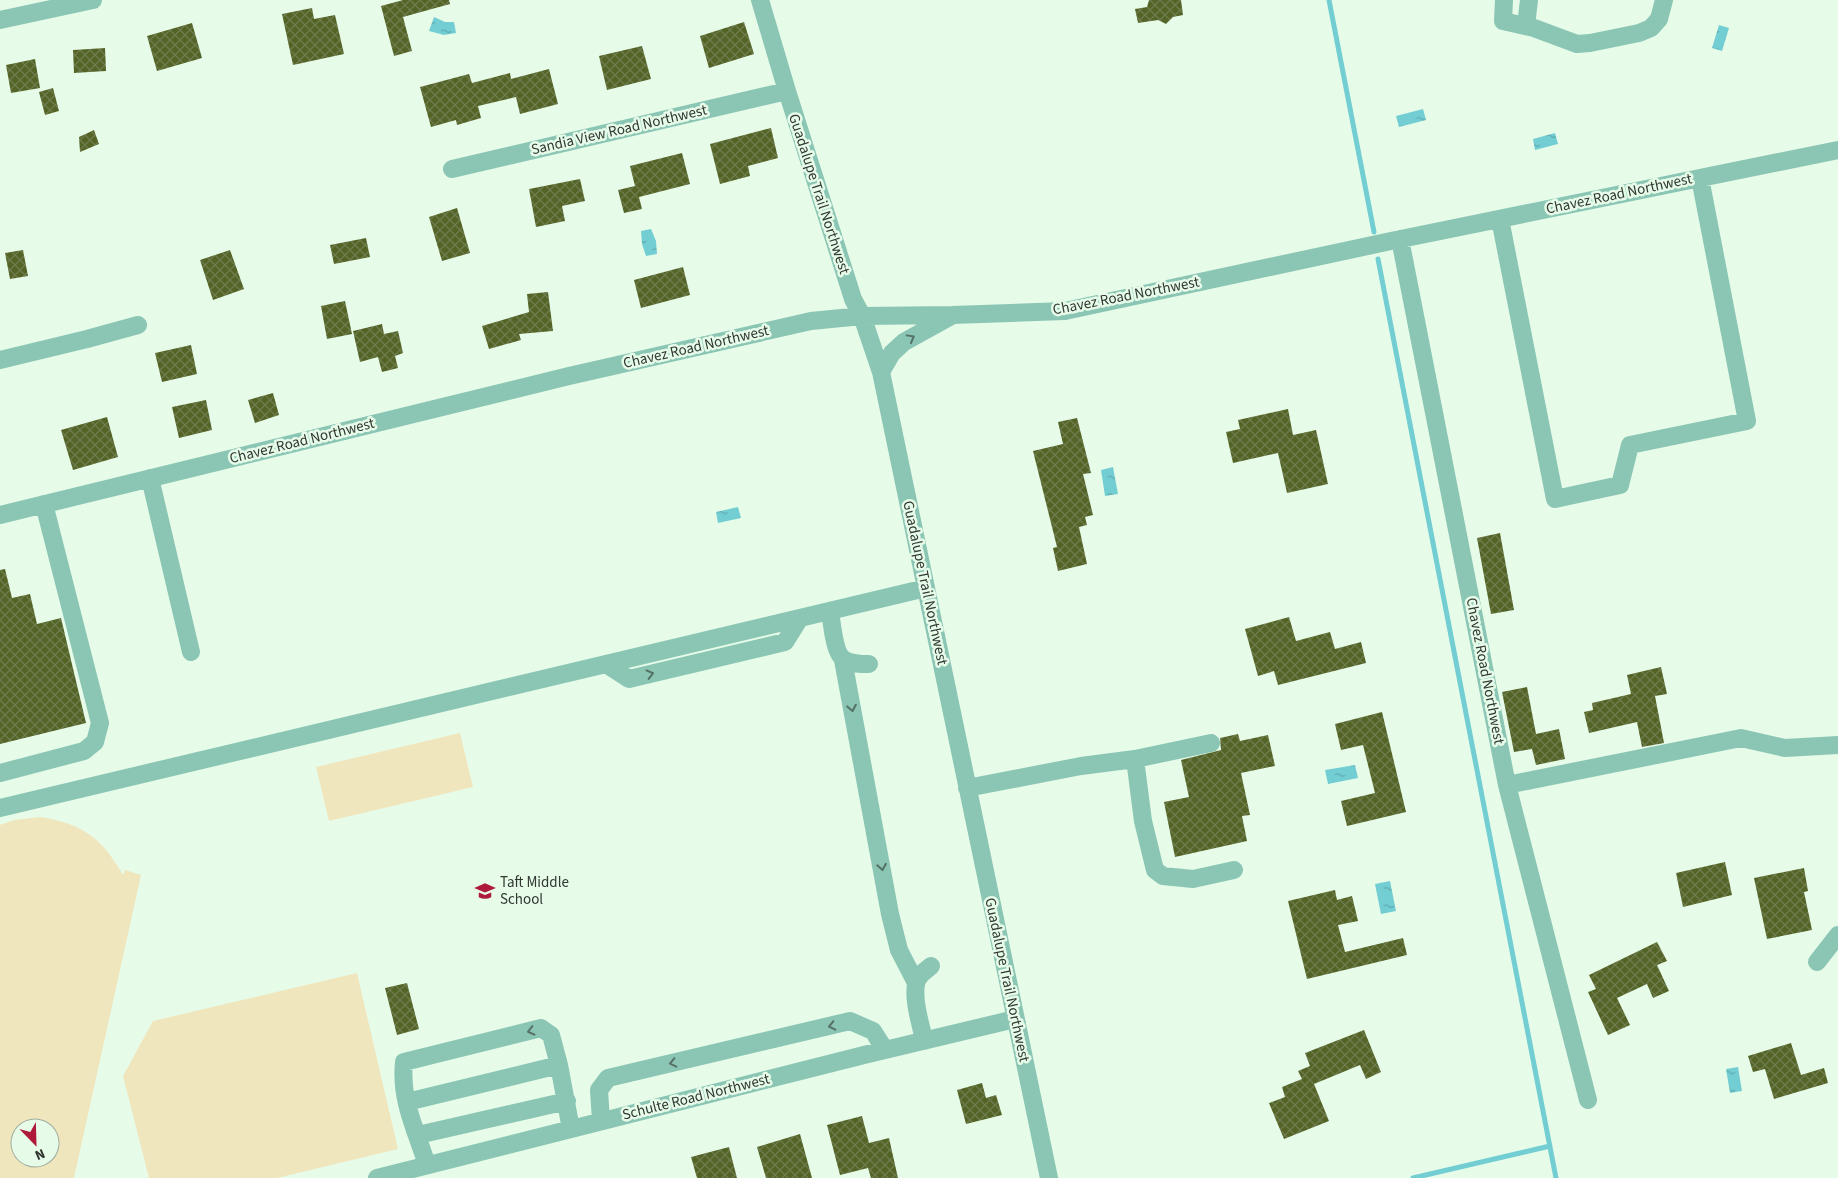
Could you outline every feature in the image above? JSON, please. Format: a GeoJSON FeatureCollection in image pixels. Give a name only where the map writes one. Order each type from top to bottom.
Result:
{"type":"FeatureCollection","features":[{"type":"Feature","properties":{"kind":"street"},"geometry":{"type":"LineString","coordinates":[[0,20],[94,0]]}},
{"type":"Feature","properties":{"kind":"street","name":"Guadalupe Trail Northwest"},"geometry":{"type":"LineString","coordinates":[[760,0],[853,299],[862,316],[881,372],[1049,1178]]}},
{"type":"Feature","properties":{"kind":"street"},"geometry":{"type":"LineString","coordinates":[[1504,0],[1503,21],[1526,26],[1578,44],[1639,34],[1651,28],[1659,19],[1664,0]]}},
{"type":"Feature","properties":{"kind":"street"},"geometry":{"type":"LineString","coordinates":[[1526,26],[1529,0]]}},
{"type":"Feature","properties":{"kind":"street","name":"Sandia View Road Northwest"},"geometry":{"type":"LineString","coordinates":[[452,169],[787,91]]}},
{"type":"Feature","properties":{"kind":"street","name":"Chavez Road Northwest"},"geometry":{"type":"LineString","coordinates":[[0,515],[569,376],[811,321],[862,316],[952,316],[1065,310],[1400,239],[1838,150]]}},
{"type":"Feature","properties":{"kind":"street"},"geometry":{"type":"LineString","coordinates":[[1500,219],[1555,499],[1620,485],[1630,445],[1747,421],[1700,178]]}},
{"type":"Feature","properties":{"kind":"street","name":"Chavez Road Northwest"},"geometry":{"type":"LineString","coordinates":[[1400,239],[1507,785],[1588,1100]]}},
{"type":"Feature","properties":{"kind":"street"},"geometry":{"type":"LineString","coordinates":[[881,372],[892,354],[904,342],[952,316]]}},
{"type":"Feature","properties":{"kind":"street"},"geometry":{"type":"LineString","coordinates":[[0,360],[88,340],[138,325]]}},
{"type":"Feature","properties":{"kind":"street"},"geometry":{"type":"LineString","coordinates":[[150,478],[191,652]]}},
{"type":"Feature","properties":{"kind":"street"},"geometry":{"type":"LineString","coordinates":[[0,773],[84,751],[95,742],[100,724],[44,504]]}},
{"type":"Feature","properties":{"kind":"street"},"geometry":{"type":"LineString","coordinates":[[0,808],[926,588]]}},
{"type":"Feature","properties":{"kind":"street"},"geometry":{"type":"LineString","coordinates":[[830,611],[837,650],[843,660],[890,914],[899,950],[916,983],[916,1002],[924,1041]]}},
{"type":"Feature","properties":{"kind":"street"},"geometry":{"type":"LineString","coordinates":[[843,660],[869,664]]}},
{"type":"Feature","properties":{"kind":"street"},"geometry":{"type":"LineString","coordinates":[[1507,785],[1740,738],[1785,748],[1838,745]]}},
{"type":"Feature","properties":{"kind":"street"},"geometry":{"type":"LineString","coordinates":[[967,788],[1081,766],[1135,759],[1211,742]]}},
{"type":"Feature","properties":{"kind":"street"},"geometry":{"type":"LineString","coordinates":[[1135,759],[1143,821],[1155,870],[1164,876],[1193,880],[1234,870]]}},
{"type":"Feature","properties":{"kind":"street"},"geometry":{"type":"LineString","coordinates":[[1817,962],[1838,935]]}},
{"type":"Feature","properties":{"kind":"street"},"geometry":{"type":"LineString","coordinates":[[916,983],[921,974],[931,966]]}},
{"type":"Feature","properties":{"kind":"street","name":"Schulte Road Northwest"},"geometry":{"type":"LineString","coordinates":[[377,1178],[1015,1019]]}},
{"type":"Feature","properties":{"kind":"street"},"geometry":{"type":"LineString","coordinates":[[602,1121],[599,1090],[608,1078],[850,1021],[874,1031],[885,1050]]}},
{"type":"Feature","properties":{"kind":"street"},"geometry":{"type":"LineString","coordinates":[[427,1165],[418,1135],[410,1120],[402,1079],[404,1062],[541,1028],[551,1035],[560,1066],[571,1129]]}},
{"type":"Feature","properties":{"kind":"street"},"geometry":{"type":"LineString","coordinates":[[407,1102],[560,1066]]}},
{"type":"Feature","properties":{"kind":"street"},"geometry":{"type":"LineString","coordinates":[[418,1135],[567,1101]]}},
{"type":"Feature","properties":{"kind":"shaded area"},"geometry":{"type":"Polygon","coordinates":[[[460,733],[473,787],[329,821],[316,767],[460,733]]]}},
{"type":"Feature","properties":{"kind":"shaded area"},"geometry":{"type":"Polygon","coordinates":[[[40,817],[68,823],[89,834],[99,842],[123,875],[125,870],[141,875],[74,1178],[0,1178],[0,825],[14,820],[40,817]]]}},
{"type":"Feature","properties":{"kind":"shaded area"},"geometry":{"type":"Polygon","coordinates":[[[357,973],[398,1149],[277,1178],[149,1178],[123,1076],[153,1021],[357,973]]]}},
{"type":"Feature","properties":{"kind":"water"},"geometry":{"type":"Polygon","coordinates":[[[434,17],[445,22],[454,22],[456,33],[444,35],[429,31],[434,17]]]}},
{"type":"Feature","properties":{"kind":"water"},"geometry":{"type":"Polygon","coordinates":[[[1719,25],[1729,28],[1722,51],[1712,48],[1719,25]]]}},
{"type":"Feature","properties":{"kind":"water"},"geometry":{"type":"Polygon","coordinates":[[[1423,109],[1426,120],[1399,127],[1396,116],[1423,109]]]}},
{"type":"Feature","properties":{"kind":"water"},"geometry":{"type":"Polygon","coordinates":[[[1555,133],[1558,144],[1535,150],[1533,139],[1555,133]]]}},
{"type":"Feature","properties":{"kind":"water"},"geometry":{"type":"Polygon","coordinates":[[[651,229],[656,241],[657,254],[646,256],[642,244],[641,231],[651,229]]]}},
{"type":"Feature","properties":{"kind":"water"},"geometry":{"type":"Polygon","coordinates":[[[1113,467],[1118,494],[1105,496],[1101,470],[1113,467]]]}},
{"type":"Feature","properties":{"kind":"water"},"geometry":{"type":"Polygon","coordinates":[[[738,507],[741,518],[718,523],[716,512],[738,507]]]}},
{"type":"Feature","properties":{"kind":"water"},"geometry":{"type":"Polygon","coordinates":[[[1355,765],[1358,778],[1328,784],[1325,770],[1355,765]]]}},
{"type":"Feature","properties":{"kind":"water"},"geometry":{"type":"Polygon","coordinates":[[[1390,881],[1396,911],[1381,914],[1375,884],[1390,881]]]}},
{"type":"Feature","properties":{"kind":"water"},"geometry":{"type":"Polygon","coordinates":[[[1738,1067],[1742,1091],[1730,1093],[1726,1069],[1738,1067]]]}},
{"type":"Feature","properties":{"kind":"building"},"geometry":{"type":"Polygon","coordinates":[[[403,0],[449,0],[450,4],[403,17],[412,51],[394,56],[381,6],[403,0]]]}},
{"type":"Feature","properties":{"kind":"building"},"geometry":{"type":"Polygon","coordinates":[[[1149,0],[1181,0],[1183,15],[1173,17],[1166,24],[1158,20],[1138,23],[1135,9],[1147,7],[1149,0]]]}},
{"type":"Feature","properties":{"kind":"building"},"geometry":{"type":"Polygon","coordinates":[[[312,8],[314,19],[335,15],[344,54],[293,65],[282,14],[312,8]]]}},
{"type":"Feature","properties":{"kind":"building"},"geometry":{"type":"Polygon","coordinates":[[[744,22],[754,54],[709,68],[700,36],[744,22]]]}},
{"type":"Feature","properties":{"kind":"building"},"geometry":{"type":"Polygon","coordinates":[[[192,23],[202,58],[157,71],[147,36],[192,23]]]}},
{"type":"Feature","properties":{"kind":"building"},"geometry":{"type":"Polygon","coordinates":[[[642,46],[651,79],[607,90],[599,56],[642,46]]]}},
{"type":"Feature","properties":{"kind":"building"},"geometry":{"type":"Polygon","coordinates":[[[105,48],[106,71],[74,73],[73,50],[105,48]]]}},
{"type":"Feature","properties":{"kind":"building"},"geometry":{"type":"Polygon","coordinates":[[[35,59],[40,88],[11,93],[6,65],[35,59]]]}},
{"type":"Feature","properties":{"kind":"building"},"geometry":{"type":"Polygon","coordinates":[[[549,69],[558,104],[520,114],[516,97],[478,106],[481,118],[457,125],[456,120],[431,127],[420,87],[469,74],[472,83],[510,73],[511,79],[549,69]]]}},
{"type":"Feature","properties":{"kind":"building"},"geometry":{"type":"Polygon","coordinates":[[[53,88],[59,111],[45,115],[39,92],[53,88]]]}},
{"type":"Feature","properties":{"kind":"building"},"geometry":{"type":"Polygon","coordinates":[[[771,128],[778,158],[748,166],[750,176],[720,184],[710,144],[771,128]]]}},
{"type":"Feature","properties":{"kind":"building"},"geometry":{"type":"Polygon","coordinates":[[[94,130],[99,144],[80,152],[79,137],[94,130]]]}},
{"type":"Feature","properties":{"kind":"building"},"geometry":{"type":"Polygon","coordinates":[[[682,153],[690,184],[639,197],[642,209],[624,213],[618,190],[635,186],[630,166],[682,153]]]}},
{"type":"Feature","properties":{"kind":"building"},"geometry":{"type":"Polygon","coordinates":[[[580,179],[585,201],[562,206],[565,221],[536,227],[529,189],[580,179]]]}},
{"type":"Feature","properties":{"kind":"building"},"geometry":{"type":"Polygon","coordinates":[[[457,208],[470,253],[442,261],[429,217],[457,208]]]}},
{"type":"Feature","properties":{"kind":"building"},"geometry":{"type":"Polygon","coordinates":[[[366,238],[370,257],[334,264],[330,245],[366,238]]]}},
{"type":"Feature","properties":{"kind":"building"},"geometry":{"type":"Polygon","coordinates":[[[23,250],[28,276],[10,279],[5,253],[23,250]]]}},
{"type":"Feature","properties":{"kind":"building"},"geometry":{"type":"Polygon","coordinates":[[[230,250],[244,289],[213,300],[200,260],[230,250]]]}},
{"type":"Feature","properties":{"kind":"building"},"geometry":{"type":"Polygon","coordinates":[[[683,267],[690,295],[641,308],[634,280],[683,267]]]}},
{"type":"Feature","properties":{"kind":"building"},"geometry":{"type":"Polygon","coordinates":[[[548,292],[553,331],[519,334],[521,340],[489,349],[482,326],[529,312],[527,294],[548,292]]]}},
{"type":"Feature","properties":{"kind":"building"},"geometry":{"type":"Polygon","coordinates":[[[345,301],[352,334],[327,339],[321,306],[345,301]]]}},
{"type":"Feature","properties":{"kind":"building"},"geometry":{"type":"Polygon","coordinates":[[[382,324],[384,334],[398,331],[403,353],[395,356],[398,368],[382,372],[378,357],[360,362],[353,331],[382,324]]]}},
{"type":"Feature","properties":{"kind":"building"},"geometry":{"type":"Polygon","coordinates":[[[191,345],[197,374],[162,382],[155,353],[191,345]]]}},
{"type":"Feature","properties":{"kind":"building"},"geometry":{"type":"Polygon","coordinates":[[[273,393],[279,415],[255,423],[248,400],[273,393]]]}},
{"type":"Feature","properties":{"kind":"building"},"geometry":{"type":"Polygon","coordinates":[[[206,400],[212,430],[179,438],[172,407],[206,400]]]}},
{"type":"Feature","properties":{"kind":"building"},"geometry":{"type":"Polygon","coordinates":[[[1288,409],[1293,435],[1316,430],[1328,484],[1287,493],[1278,453],[1233,463],[1226,432],[1240,429],[1238,420],[1288,409]]]}},
{"type":"Feature","properties":{"kind":"building"},"geometry":{"type":"Polygon","coordinates":[[[107,417],[118,457],[73,470],[61,430],[107,417]]]}},
{"type":"Feature","properties":{"kind":"building"},"geometry":{"type":"Polygon","coordinates":[[[1077,418],[1091,473],[1083,474],[1093,515],[1085,517],[1087,525],[1079,527],[1087,564],[1058,571],[1053,548],[1057,547],[1033,451],[1063,444],[1058,422],[1077,418]]]}},
{"type":"Feature","properties":{"kind":"building"},"geometry":{"type":"Polygon","coordinates":[[[1500,533],[1514,610],[1491,614],[1477,538],[1500,533]]]}},
{"type":"Feature","properties":{"kind":"building"},"geometry":{"type":"Polygon","coordinates":[[[5,569],[12,598],[30,594],[37,624],[61,618],[86,723],[0,744],[0,570],[5,569]]]}},
{"type":"Feature","properties":{"kind":"building"},"geometry":{"type":"Polygon","coordinates":[[[1289,617],[1296,641],[1330,632],[1335,649],[1361,642],[1366,663],[1278,685],[1274,671],[1258,676],[1245,629],[1289,617]]]}},
{"type":"Feature","properties":{"kind":"building"},"geometry":{"type":"Polygon","coordinates":[[[1661,667],[1667,694],[1655,696],[1664,743],[1642,747],[1637,722],[1589,733],[1584,712],[1593,710],[1592,703],[1631,694],[1627,675],[1661,667]]]}},
{"type":"Feature","properties":{"kind":"building"},"geometry":{"type":"Polygon","coordinates":[[[1527,687],[1536,734],[1559,729],[1565,759],[1536,765],[1532,749],[1514,752],[1502,692],[1527,687]]]}},
{"type":"Feature","properties":{"kind":"building"},"geometry":{"type":"Polygon","coordinates":[[[1382,712],[1406,812],[1347,826],[1341,801],[1375,793],[1363,745],[1341,750],[1335,724],[1382,712]]]}},
{"type":"Feature","properties":{"kind":"building"},"geometry":{"type":"Polygon","coordinates":[[[1238,734],[1240,741],[1268,735],[1275,766],[1241,773],[1250,815],[1242,816],[1247,841],[1175,857],[1164,802],[1189,797],[1181,760],[1221,750],[1220,738],[1238,734]]]}},
{"type":"Feature","properties":{"kind":"building"},"geometry":{"type":"Polygon","coordinates":[[[1725,862],[1732,895],[1683,907],[1676,873],[1725,862]]]}},
{"type":"Feature","properties":{"kind":"building"},"geometry":{"type":"Polygon","coordinates":[[[1804,868],[1808,891],[1804,892],[1812,930],[1767,939],[1754,878],[1804,868]]]}},
{"type":"Feature","properties":{"kind":"building"},"geometry":{"type":"Polygon","coordinates":[[[1335,890],[1337,900],[1352,896],[1358,921],[1338,925],[1345,952],[1403,938],[1407,955],[1307,979],[1288,901],[1335,890]]]}},
{"type":"Feature","properties":{"kind":"building"},"geometry":{"type":"Polygon","coordinates":[[[1657,942],[1667,961],[1657,965],[1669,991],[1653,998],[1647,984],[1617,998],[1630,1025],[1608,1035],[1588,992],[1596,989],[1589,975],[1657,942]]]}},
{"type":"Feature","properties":{"kind":"building"},"geometry":{"type":"Polygon","coordinates":[[[407,983],[419,1029],[397,1035],[385,988],[407,983]]]}},
{"type":"Feature","properties":{"kind":"building"},"geometry":{"type":"Polygon","coordinates":[[[1364,1030],[1381,1072],[1366,1079],[1360,1065],[1314,1084],[1329,1121],[1284,1139],[1269,1103],[1285,1097],[1282,1087],[1302,1079],[1298,1071],[1310,1066],[1305,1053],[1364,1030]]]}},
{"type":"Feature","properties":{"kind":"building"},"geometry":{"type":"Polygon","coordinates":[[[1791,1043],[1801,1075],[1824,1068],[1828,1083],[1774,1099],[1765,1069],[1753,1072],[1748,1056],[1791,1043]]]}},
{"type":"Feature","properties":{"kind":"building"},"geometry":{"type":"Polygon","coordinates":[[[982,1083],[986,1098],[996,1095],[1002,1115],[966,1124],[957,1090],[982,1083]]]}},
{"type":"Feature","properties":{"kind":"building"},"geometry":{"type":"Polygon","coordinates":[[[862,1116],[869,1143],[889,1138],[898,1178],[871,1178],[868,1168],[840,1175],[827,1125],[862,1116]]]}},
{"type":"Feature","properties":{"kind":"building"},"geometry":{"type":"Polygon","coordinates":[[[800,1134],[812,1178],[766,1178],[757,1147],[800,1134]]]}},
{"type":"Feature","properties":{"kind":"building"},"geometry":{"type":"Polygon","coordinates":[[[729,1147],[737,1178],[697,1178],[691,1157],[729,1147]]]}},
{"type":"Feature","properties":{"kind":"waterway"},"geometry":{"type":"LineString","coordinates":[[1329,0],[1374,232]]}},
{"type":"Feature","properties":{"kind":"waterway"},"geometry":{"type":"LineString","coordinates":[[1378,259],[1556,1178]]}},
{"type":"Feature","properties":{"kind":"waterway"},"geometry":{"type":"LineString","coordinates":[[1413,1178],[1550,1146]]}},
{"type":"Feature","properties":{"kind":"place","name":"Taft Middle School"},"geometry":{"type":"Point","coordinates":[485,891]}}]}
